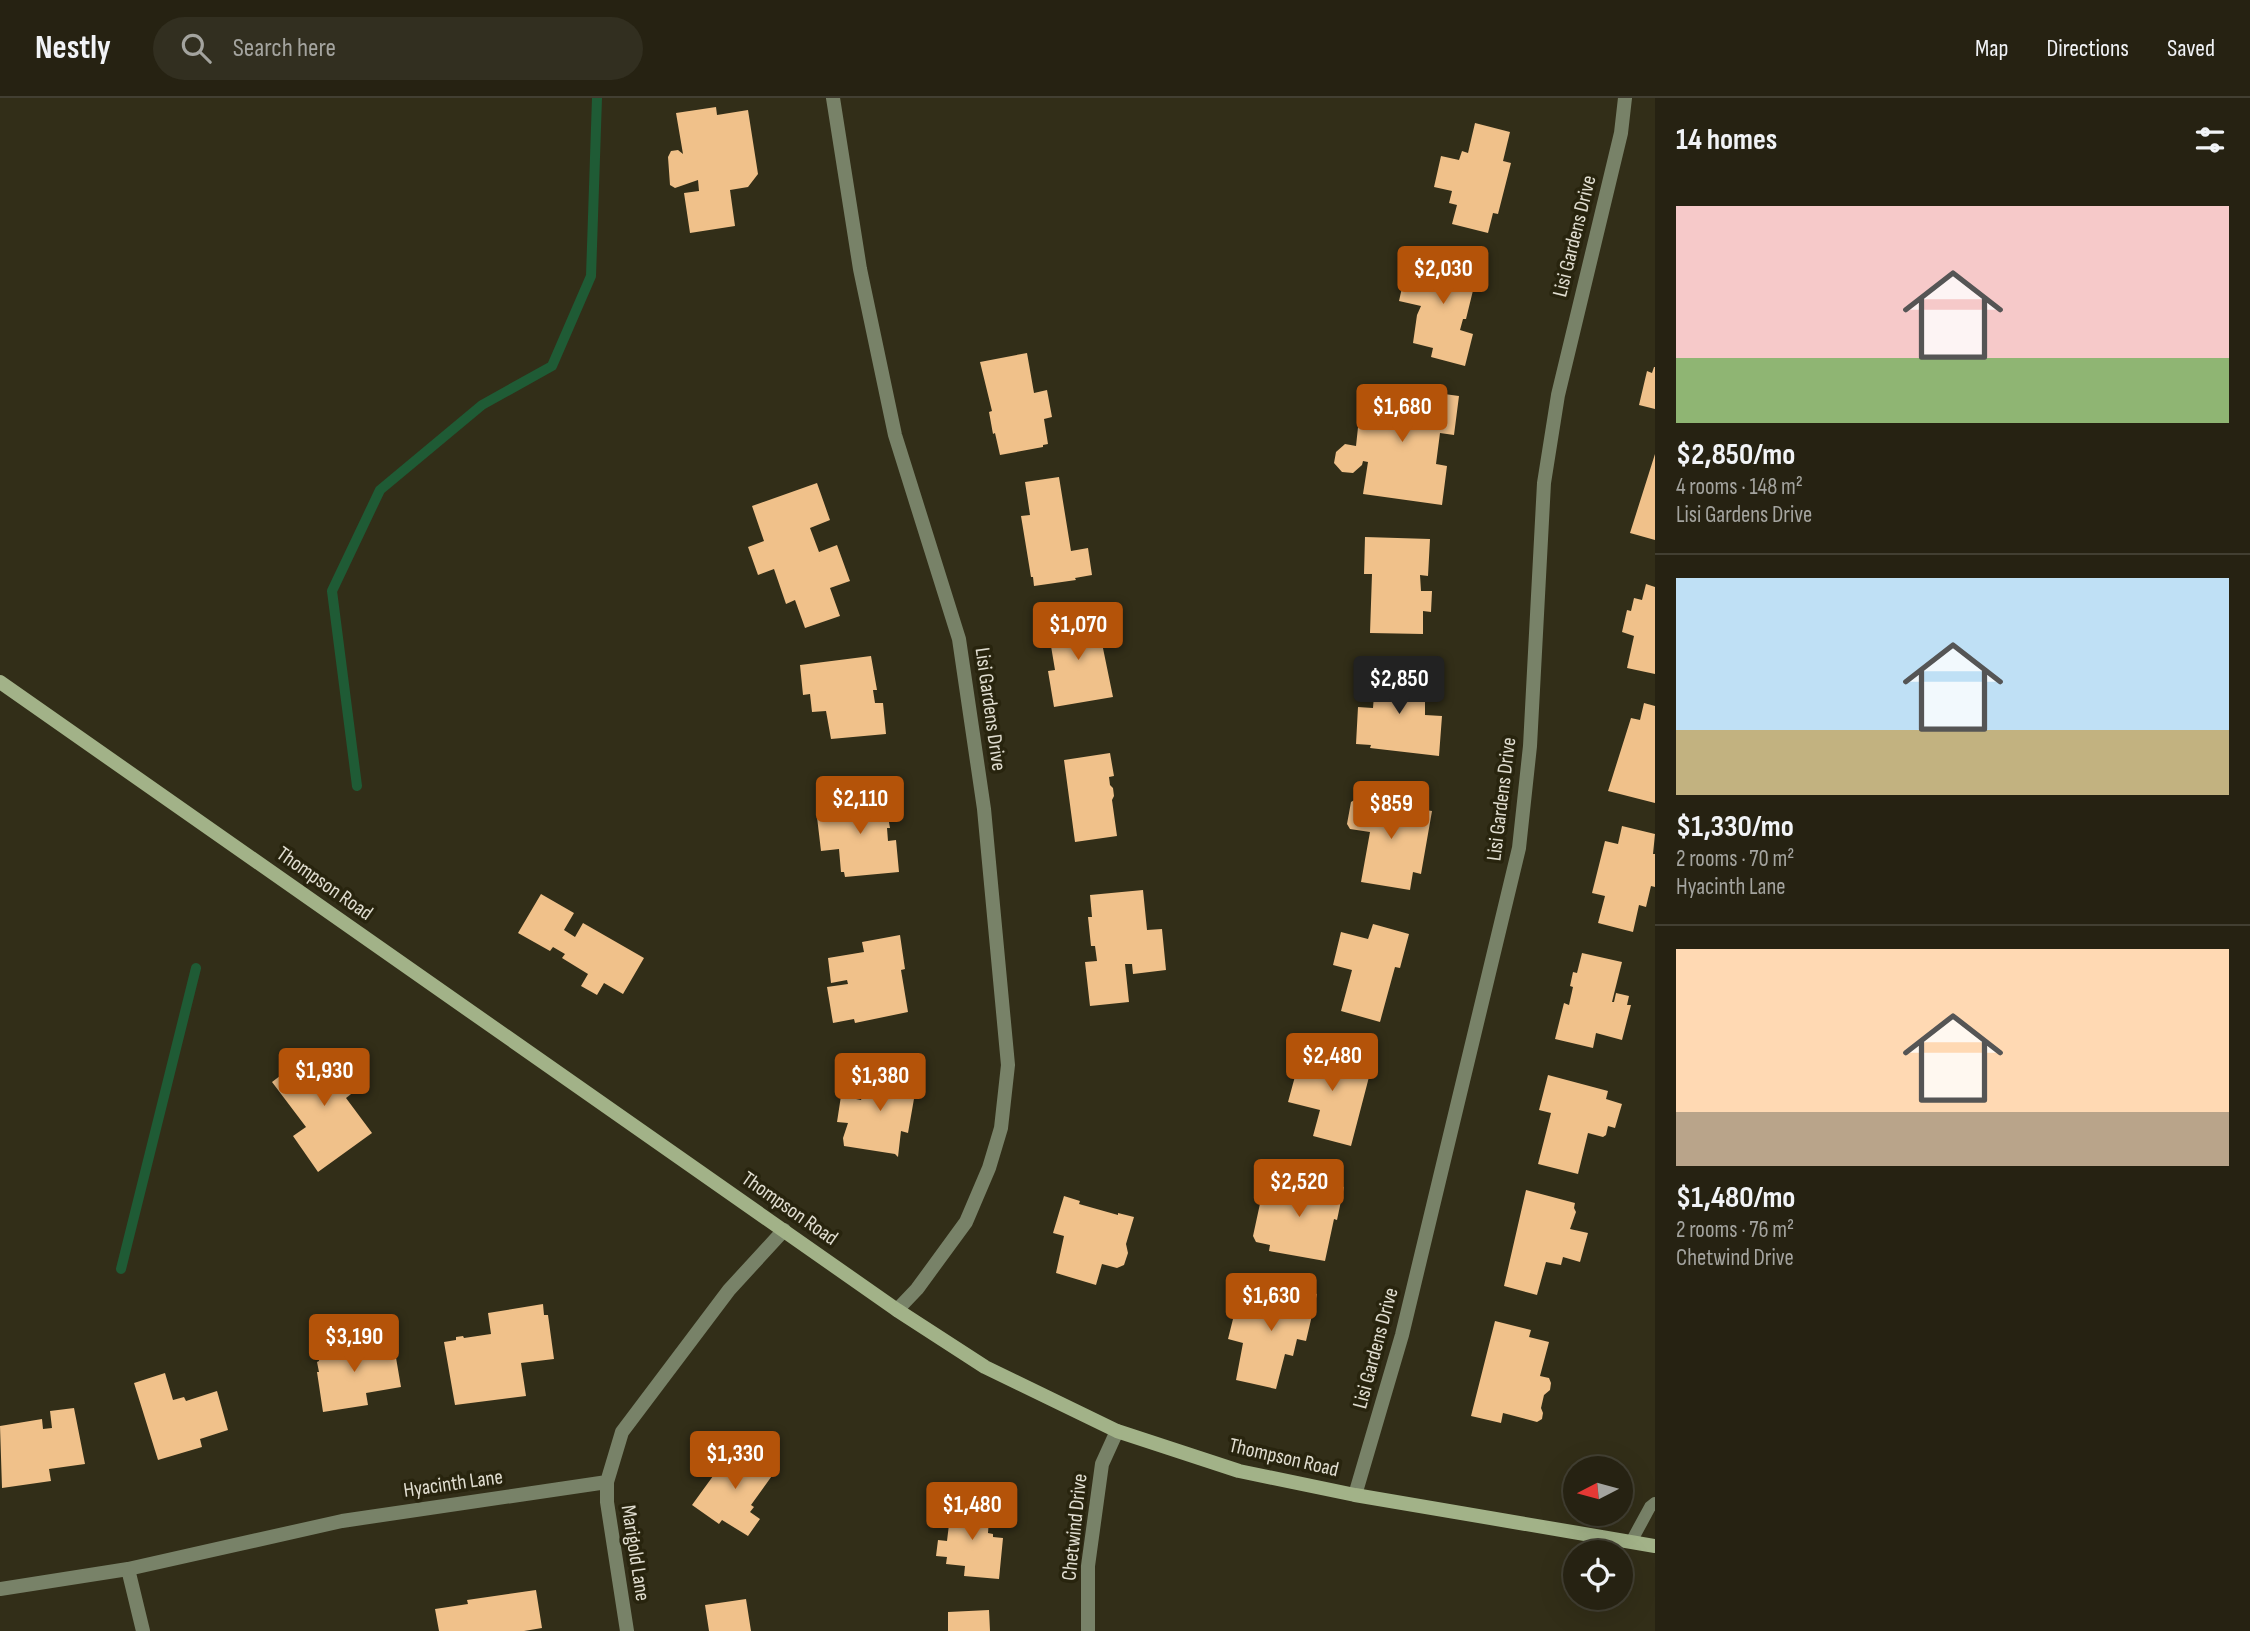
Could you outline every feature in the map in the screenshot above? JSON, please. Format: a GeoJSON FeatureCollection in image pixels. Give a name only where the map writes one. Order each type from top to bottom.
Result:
{"type":"FeatureCollection","features":[{"type":"Feature","properties":{"kind":"street","name":"Lisi Gardens Drive"},"geometry":{"type":"LineString","coordinates":[[833,98],[860,269],[895,435],[959,639],[984,809],[1008,1065],[1001,1128],[989,1168],[966,1222],[917,1289],[897,1310]]}},
{"type":"Feature","properties":{"kind":"street","name":"Lisi Gardens Drive"},"geometry":{"type":"LineString","coordinates":[[1355,1495],[1402,1335],[1519,848],[1530,746],[1544,483],[1558,395],[1620,133],[1625,98]]}},
{"type":"Feature","properties":{"kind":"street","name":"Thompson Road"},"geometry":{"type":"LineString","coordinates":[[0,681],[897,1310],[985,1367],[1117,1431],[1239,1471],[1355,1495],[1619,1540]]}},
{"type":"Feature","properties":{"kind":"street"},"geometry":{"type":"LineString","coordinates":[[607,1482],[622,1432],[729,1290],[785,1230]]}},
{"type":"Feature","properties":{"kind":"street","name":"Chetwind Drive"},"geometry":{"type":"LineString","coordinates":[[1088,1631],[1088,1566],[1102,1464],[1117,1431]]}},
{"type":"Feature","properties":{"kind":"street","name":"Hyacinth Lane"},"geometry":{"type":"LineString","coordinates":[[0,1589],[128,1569],[342,1521],[607,1482]]}},
{"type":"Feature","properties":{"kind":"street","name":"Marigold Lane"},"geometry":{"type":"LineString","coordinates":[[607,1482],[607,1502],[627,1631]]}},
{"type":"Feature","properties":{"kind":"street","name":"Thompson Road"},"geometry":{"type":"LineString","coordinates":[[1633,1542],[1655,1546]]}},
{"type":"Feature","properties":{"kind":"street"},"geometry":{"type":"LineString","coordinates":[[128,1569],[143,1631]]}},
{"type":"Feature","properties":{"kind":"lane"},"geometry":{"type":"LineString","coordinates":[[1632,1540],[1650,1507],[1655,1503]]}},
{"type":"Feature","properties":{"kind":"building"},"geometry":{"type":"Polygon","coordinates":[[[716,107],[717,115],[748,110],[758,174],[748,187],[730,190],[735,226],[690,233],[684,193],[699,191],[698,180],[675,188],[670,185],[668,157],[671,151],[678,150],[683,154],[676,113],[716,107]]]}},
{"type":"Feature","properties":{"kind":"building"},"geometry":{"type":"Polygon","coordinates":[[[1475,123],[1510,132],[1503,161],[1511,163],[1498,214],[1493,213],[1488,233],[1452,224],[1457,205],[1449,203],[1452,191],[1434,187],[1441,156],[1459,160],[1462,151],[1468,153],[1475,123]]]}},
{"type":"Feature","properties":{"kind":"building"},"geometry":{"type":"Polygon","coordinates":[[[1435,251],[1480,262],[1466,319],[1463,319],[1460,330],[1473,334],[1465,366],[1431,357],[1433,348],[1413,343],[1421,306],[1399,301],[1406,270],[1429,276],[1435,251]]]}},
{"type":"Feature","properties":{"kind":"building"},"geometry":{"type":"Polygon","coordinates":[[[1027,353],[1034,393],[1047,390],[1052,417],[1044,419],[1048,444],[1000,455],[995,433],[993,434],[989,412],[992,411],[980,362],[1027,353]]]}},
{"type":"Feature","properties":{"kind":"building"},"geometry":{"type":"Polygon","coordinates":[[[1654,367],[1655,409],[1639,405],[1647,371],[1652,373],[1654,367]]]}},
{"type":"Feature","properties":{"kind":"building"},"geometry":{"type":"Polygon","coordinates":[[[1370,384],[1459,396],[1454,435],[1440,433],[1436,464],[1447,466],[1442,505],[1363,494],[1368,462],[1363,461],[1353,473],[1342,472],[1334,463],[1336,452],[1345,444],[1356,446],[1359,418],[1366,419],[1370,384]]]}},
{"type":"Feature","properties":{"kind":"building"},"geometry":{"type":"Polygon","coordinates":[[[1655,454],[1655,540],[1630,533],[1655,454]]]}},
{"type":"Feature","properties":{"kind":"building"},"geometry":{"type":"Polygon","coordinates":[[[1059,477],[1071,551],[1088,548],[1092,575],[1034,586],[1021,516],[1030,515],[1025,482],[1059,477]]]}},
{"type":"Feature","properties":{"kind":"building"},"geometry":{"type":"Polygon","coordinates":[[[817,483],[830,520],[810,528],[819,552],[837,545],[850,581],[830,588],[840,616],[805,628],[795,600],[786,604],[774,569],[758,575],[748,547],[764,541],[752,506],[817,483]]]}},
{"type":"Feature","properties":{"kind":"building"},"geometry":{"type":"Polygon","coordinates":[[[1365,537],[1430,539],[1428,576],[1420,575],[1421,591],[1432,591],[1431,612],[1423,611],[1423,634],[1370,633],[1372,574],[1364,574],[1365,537]]]}},
{"type":"Feature","properties":{"kind":"building"},"geometry":{"type":"Polygon","coordinates":[[[1646,584],[1655,587],[1655,674],[1627,668],[1634,636],[1622,632],[1627,610],[1631,611],[1634,598],[1642,600],[1646,584]]]}},
{"type":"Feature","properties":{"kind":"building"},"geometry":{"type":"Polygon","coordinates":[[[1096,614],[1113,697],[1054,707],[1048,671],[1055,670],[1047,622],[1096,614]]]}},
{"type":"Feature","properties":{"kind":"building"},"geometry":{"type":"Polygon","coordinates":[[[871,656],[877,690],[873,690],[875,703],[883,703],[886,734],[831,739],[826,711],[812,712],[810,694],[803,695],[800,665],[871,656]]]}},
{"type":"Feature","properties":{"kind":"building"},"geometry":{"type":"Polygon","coordinates":[[[1379,665],[1397,667],[1397,671],[1422,673],[1417,698],[1425,698],[1425,715],[1442,716],[1439,756],[1356,744],[1358,707],[1373,708],[1376,670],[1378,671],[1379,665]]]}},
{"type":"Feature","properties":{"kind":"building"},"geometry":{"type":"Polygon","coordinates":[[[1644,703],[1655,706],[1655,803],[1608,791],[1631,718],[1640,720],[1644,703]]]}},
{"type":"Feature","properties":{"kind":"building"},"geometry":{"type":"Polygon","coordinates":[[[1110,753],[1114,776],[1109,777],[1113,788],[1117,836],[1075,842],[1064,760],[1110,753]]]}},
{"type":"Feature","properties":{"kind":"building"},"geometry":{"type":"Polygon","coordinates":[[[884,794],[890,828],[887,828],[888,841],[896,840],[899,872],[845,877],[844,872],[841,872],[839,849],[821,851],[817,817],[823,817],[822,812],[839,811],[838,799],[884,794]]]}},
{"type":"Feature","properties":{"kind":"building"},"geometry":{"type":"Polygon","coordinates":[[[1356,799],[1432,811],[1421,874],[1413,872],[1410,890],[1361,882],[1370,832],[1350,829],[1347,824],[1351,802],[1356,799]]]}},
{"type":"Feature","properties":{"kind":"building"},"geometry":{"type":"Polygon","coordinates":[[[1622,826],[1655,834],[1655,887],[1651,886],[1646,907],[1639,905],[1633,932],[1598,923],[1605,896],[1592,893],[1605,841],[1618,844],[1622,826]]]}},
{"type":"Feature","properties":{"kind":"building"},"geometry":{"type":"Polygon","coordinates":[[[1143,890],[1147,930],[1162,929],[1166,970],[1133,974],[1132,964],[1125,964],[1129,1002],[1090,1006],[1085,962],[1097,961],[1095,946],[1091,946],[1088,917],[1092,917],[1090,895],[1143,890]]]}},
{"type":"Feature","properties":{"kind":"building"},"geometry":{"type":"Polygon","coordinates":[[[541,894],[574,913],[564,930],[575,937],[583,923],[644,958],[623,994],[604,983],[597,995],[581,986],[588,974],[562,958],[565,954],[553,947],[550,951],[518,933],[541,894]]]}},
{"type":"Feature","properties":{"kind":"building"},"geometry":{"type":"Polygon","coordinates":[[[1373,924],[1409,934],[1400,968],[1395,967],[1380,1022],[1341,1011],[1352,970],[1333,965],[1341,932],[1368,939],[1373,924]]]}},
{"type":"Feature","properties":{"kind":"building"},"geometry":{"type":"Polygon","coordinates":[[[900,935],[905,969],[901,970],[908,1012],[855,1023],[854,1019],[833,1023],[827,987],[848,984],[847,980],[831,983],[828,958],[864,952],[862,942],[900,935]]]}},
{"type":"Feature","properties":{"kind":"building"},"geometry":{"type":"Polygon","coordinates":[[[1582,953],[1622,962],[1612,1002],[1616,993],[1629,996],[1627,1005],[1631,1005],[1622,1040],[1596,1033],[1593,1048],[1555,1039],[1564,1003],[1569,1005],[1573,972],[1577,973],[1582,953]]]}},
{"type":"Feature","properties":{"kind":"building"},"geometry":{"type":"Polygon","coordinates":[[[1326,1048],[1366,1058],[1362,1076],[1369,1077],[1351,1146],[1313,1136],[1320,1110],[1288,1102],[1300,1058],[1322,1063],[1326,1048]]]}},
{"type":"Feature","properties":{"kind":"building"},"geometry":{"type":"Polygon","coordinates":[[[342,1052],[365,1083],[346,1098],[372,1133],[318,1172],[293,1136],[306,1127],[272,1082],[305,1057],[315,1071],[342,1052]]]}},
{"type":"Feature","properties":{"kind":"building"},"geometry":{"type":"Polygon","coordinates":[[[875,1069],[918,1076],[908,1133],[901,1131],[898,1157],[895,1154],[844,1146],[843,1138],[848,1123],[837,1122],[841,1096],[861,1100],[862,1097],[870,1098],[875,1069]]]}},
{"type":"Feature","properties":{"kind":"building"},"geometry":{"type":"Polygon","coordinates":[[[1548,1075],[1608,1091],[1606,1099],[1622,1104],[1615,1128],[1608,1126],[1603,1137],[1588,1133],[1578,1174],[1538,1164],[1551,1113],[1539,1110],[1548,1075]]]}},
{"type":"Feature","properties":{"kind":"building"},"geometry":{"type":"Polygon","coordinates":[[[1307,1179],[1344,1187],[1325,1261],[1269,1251],[1270,1245],[1256,1242],[1253,1236],[1261,1199],[1265,1201],[1269,1182],[1305,1190],[1307,1179]]]}},
{"type":"Feature","properties":{"kind":"building"},"geometry":{"type":"Polygon","coordinates":[[[1526,1190],[1575,1203],[1576,1212],[1570,1229],[1588,1233],[1580,1262],[1563,1257],[1561,1265],[1546,1262],[1537,1295],[1504,1286],[1526,1190]]]}},
{"type":"Feature","properties":{"kind":"building"},"geometry":{"type":"Polygon","coordinates":[[[1064,1196],[1080,1201],[1079,1204],[1134,1217],[1126,1244],[1128,1253],[1124,1265],[1117,1268],[1102,1264],[1096,1285],[1056,1273],[1064,1236],[1053,1233],[1064,1196]]]}},
{"type":"Feature","properties":{"kind":"building"},"geometry":{"type":"Polygon","coordinates":[[[1277,1285],[1317,1294],[1306,1341],[1297,1339],[1293,1356],[1285,1354],[1276,1389],[1236,1380],[1243,1343],[1228,1339],[1235,1311],[1251,1315],[1256,1293],[1275,1294],[1277,1285]]]}},
{"type":"Feature","properties":{"kind":"building"},"geometry":{"type":"Polygon","coordinates":[[[543,1304],[544,1315],[548,1315],[554,1359],[521,1363],[526,1396],[455,1405],[444,1342],[456,1340],[456,1337],[491,1334],[488,1313],[543,1304]]]}},
{"type":"Feature","properties":{"kind":"building"},"geometry":{"type":"Polygon","coordinates":[[[1495,1321],[1531,1330],[1529,1337],[1549,1342],[1540,1376],[1549,1378],[1550,1390],[1544,1395],[1542,1419],[1537,1422],[1503,1413],[1501,1423],[1471,1416],[1495,1321]]]}},
{"type":"Feature","properties":{"kind":"building"},"geometry":{"type":"Polygon","coordinates":[[[340,1340],[341,1345],[361,1342],[363,1351],[394,1346],[401,1387],[366,1393],[368,1405],[323,1412],[317,1372],[318,1344],[340,1340]]]}},
{"type":"Feature","properties":{"kind":"building"},"geometry":{"type":"Polygon","coordinates":[[[165,1373],[173,1400],[184,1397],[186,1401],[217,1391],[228,1430],[200,1439],[202,1447],[158,1460],[134,1383],[165,1373]]]}},
{"type":"Feature","properties":{"kind":"building"},"geometry":{"type":"Polygon","coordinates":[[[74,1408],[85,1464],[49,1469],[51,1481],[2,1488],[0,1426],[42,1419],[43,1429],[52,1428],[50,1411],[74,1408]]]}},
{"type":"Feature","properties":{"kind":"building"},"geometry":{"type":"Polygon","coordinates":[[[737,1443],[741,1449],[774,1473],[751,1505],[754,1507],[750,1512],[760,1519],[748,1536],[722,1520],[719,1524],[692,1505],[737,1443]]]}},
{"type":"Feature","properties":{"kind":"building"},"geometry":{"type":"Polygon","coordinates":[[[955,1501],[990,1504],[988,1533],[993,1534],[993,1537],[1003,1538],[999,1579],[964,1576],[965,1566],[946,1564],[947,1557],[936,1556],[938,1540],[947,1541],[955,1501]]]}},
{"type":"Feature","properties":{"kind":"building"},"geometry":{"type":"Polygon","coordinates":[[[536,1590],[542,1628],[524,1631],[439,1631],[435,1609],[468,1604],[467,1600],[536,1590]]]}},
{"type":"Feature","properties":{"kind":"building"},"geometry":{"type":"Polygon","coordinates":[[[746,1599],[751,1631],[709,1631],[705,1605],[746,1599]]]}},
{"type":"Feature","properties":{"kind":"building"},"geometry":{"type":"Polygon","coordinates":[[[989,1610],[990,1631],[948,1631],[948,1612],[989,1610]]]}},
{"type":"Feature","properties":{"kind":"waterway"},"geometry":{"type":"LineString","coordinates":[[357,786],[332,591],[380,490],[482,405],[552,366],[591,276],[597,98]]}},
{"type":"Feature","properties":{"kind":"waterway"},"geometry":{"type":"LineString","coordinates":[[121,1269],[196,968]]}}]}
